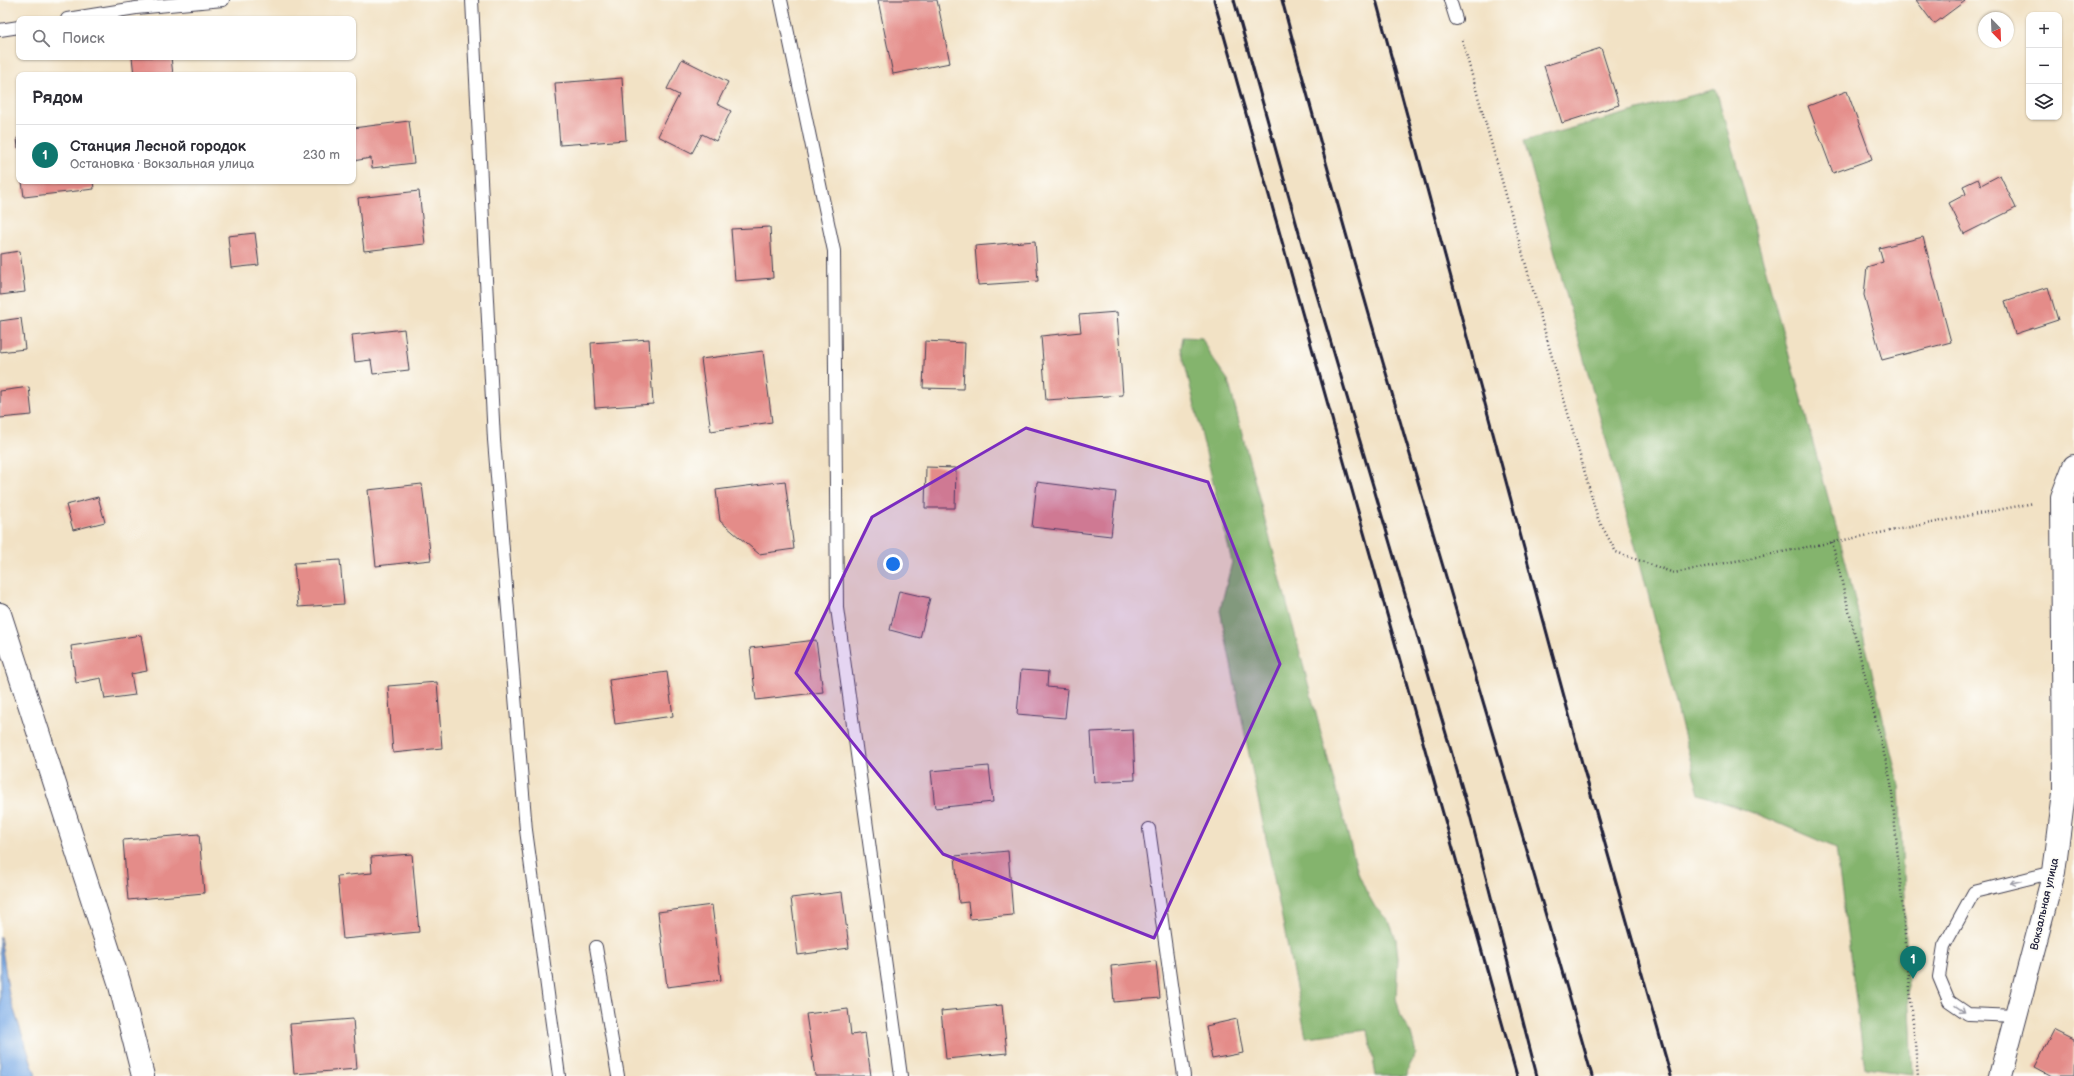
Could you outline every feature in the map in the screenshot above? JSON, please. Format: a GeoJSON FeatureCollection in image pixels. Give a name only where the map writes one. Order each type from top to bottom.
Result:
{"type":"FeatureCollection","features":[{"type":"Feature","properties":{"kind":"street","name":"Вокзальная улица"},"geometry":{"type":"LineString","coordinates":[[2000,1076],[2054,872],[2064,794],[2062,497],[2074,466]]}},
{"type":"Feature","properties":{"kind":"street"},"geometry":{"type":"LineString","coordinates":[[0,614],[120,982],[143,1076]]}},
{"type":"Feature","properties":{"kind":"lane"},"geometry":{"type":"LineString","coordinates":[[80,16],[134,4],[223,0]]}},
{"type":"Feature","properties":{"kind":"lane"},"geometry":{"type":"LineString","coordinates":[[472,0],[494,440],[526,830],[559,1076]]}},
{"type":"Feature","properties":{"kind":"lane"},"geometry":{"type":"LineString","coordinates":[[781,0],[834,251],[837,608],[901,1076]]}},
{"type":"Feature","properties":{"kind":"lane"},"geometry":{"type":"LineString","coordinates":[[1450,0],[1456,19]]}},
{"type":"Feature","properties":{"kind":"lane"},"geometry":{"type":"LineString","coordinates":[[0,30],[16,27]]}},
{"type":"Feature","properties":{"kind":"lane"},"geometry":{"type":"LineString","coordinates":[[1149,829],[1184,1076]]}},
{"type":"Feature","properties":{"kind":"lane"},"geometry":{"type":"LineString","coordinates":[[2016,1016],[1968,1014],[1948,1001],[1939,978],[1944,946],[1974,892],[2054,872]]}},
{"type":"Feature","properties":{"kind":"lane"},"geometry":{"type":"LineString","coordinates":[[596,947],[618,1076]]}},
{"type":"Feature","properties":{"kind":"path"},"geometry":{"type":"LineString","coordinates":[[1456,19],[1598,520],[1616,552],[1674,573],[2062,497]]}},
{"type":"Feature","properties":{"kind":"path"},"geometry":{"type":"LineString","coordinates":[[1832,542],[1891,782],[1918,1076]]}},
{"type":"Feature","properties":{"kind":"highlighted area"},"geometry":{"type":"Polygon","coordinates":[[[1026,428],[1208,482],[1280,664],[1154,938],[943,854],[796,673],[872,517],[1026,428]]]}},
{"type":"Feature","properties":{"kind":"green space"},"geometry":{"type":"Polygon","coordinates":[[[1716,89],[1846,563],[1899,785],[1912,1074],[1865,1068],[1836,848],[1762,816],[1699,794],[1643,574],[1524,141],[1716,89]]]}},
{"type":"Feature","properties":{"kind":"green space"},"geometry":{"type":"Polygon","coordinates":[[[1183,337],[1202,338],[1210,355],[1228,380],[1358,873],[1375,907],[1389,921],[1396,939],[1398,958],[1396,998],[1401,1017],[1411,1034],[1416,1053],[1408,1069],[1407,1076],[1376,1076],[1368,1030],[1306,1037],[1220,610],[1232,562],[1181,348],[1183,337]]]}},
{"type":"Feature","properties":{"kind":"water"},"geometry":{"type":"Polygon","coordinates":[[[0,936],[9,995],[36,1076],[0,1076],[0,936]]]}},
{"type":"Feature","properties":{"kind":"building"},"geometry":{"type":"Polygon","coordinates":[[[878,0],[937,0],[950,63],[893,74],[878,0]]]}},
{"type":"Feature","properties":{"kind":"building"},"geometry":{"type":"Polygon","coordinates":[[[1916,0],[1964,0],[1965,1],[1934,24],[1916,0]]]}},
{"type":"Feature","properties":{"kind":"building"},"geometry":{"type":"Polygon","coordinates":[[[1601,48],[1619,105],[1562,123],[1544,66],[1601,48]]]}},
{"type":"Feature","properties":{"kind":"building"},"geometry":{"type":"Polygon","coordinates":[[[682,59],[728,82],[717,104],[731,111],[716,141],[702,134],[692,153],[658,136],[679,95],[667,89],[682,59]]]}},
{"type":"Feature","properties":{"kind":"building"},"geometry":{"type":"Polygon","coordinates":[[[132,60],[171,60],[173,72],[134,72],[132,60]]]}},
{"type":"Feature","properties":{"kind":"building"},"geometry":{"type":"Polygon","coordinates":[[[622,78],[626,140],[560,145],[555,83],[622,78]]]}},
{"type":"Feature","properties":{"kind":"building"},"geometry":{"type":"Polygon","coordinates":[[[1847,91],[1872,159],[1833,173],[1808,106],[1847,91]]]}},
{"type":"Feature","properties":{"kind":"building"},"geometry":{"type":"Polygon","coordinates":[[[409,121],[414,163],[372,168],[371,158],[356,160],[356,128],[409,121]]]}},
{"type":"Feature","properties":{"kind":"building"},"geometry":{"type":"Polygon","coordinates":[[[2000,175],[2016,208],[1964,234],[1949,203],[1966,194],[1963,186],[1978,179],[1981,185],[2000,175]]]}},
{"type":"Feature","properties":{"kind":"building"},"geometry":{"type":"Polygon","coordinates":[[[22,184],[93,184],[94,189],[24,197],[22,184]]]}},
{"type":"Feature","properties":{"kind":"building"},"geometry":{"type":"Polygon","coordinates":[[[419,191],[425,244],[364,251],[358,198],[419,191]]]}},
{"type":"Feature","properties":{"kind":"building"},"geometry":{"type":"Polygon","coordinates":[[[770,227],[773,278],[735,281],[731,229],[770,227]]]}},
{"type":"Feature","properties":{"kind":"building"},"geometry":{"type":"Polygon","coordinates":[[[255,233],[259,265],[231,268],[228,236],[255,233]]]}},
{"type":"Feature","properties":{"kind":"building"},"geometry":{"type":"Polygon","coordinates":[[[1923,237],[1951,342],[1882,360],[1864,295],[1867,267],[1883,262],[1879,248],[1923,237]]]}},
{"type":"Feature","properties":{"kind":"building"},"geometry":{"type":"Polygon","coordinates":[[[1035,241],[1038,281],[978,285],[975,246],[1035,241]]]}},
{"type":"Feature","properties":{"kind":"building"},"geometry":{"type":"Polygon","coordinates":[[[20,251],[25,292],[0,295],[0,254],[20,251]]]}},
{"type":"Feature","properties":{"kind":"building"},"geometry":{"type":"Polygon","coordinates":[[[2048,287],[2058,320],[2015,334],[2005,301],[2048,287]]]}},
{"type":"Feature","properties":{"kind":"building"},"geometry":{"type":"Polygon","coordinates":[[[1117,312],[1123,395],[1046,400],[1041,336],[1081,332],[1079,315],[1117,312]]]}},
{"type":"Feature","properties":{"kind":"building"},"geometry":{"type":"Polygon","coordinates":[[[21,318],[25,349],[0,352],[0,321],[21,318]]]}},
{"type":"Feature","properties":{"kind":"building"},"geometry":{"type":"Polygon","coordinates":[[[404,329],[409,370],[373,374],[371,360],[355,362],[352,335],[404,329]]]}},
{"type":"Feature","properties":{"kind":"building"},"geometry":{"type":"Polygon","coordinates":[[[649,339],[653,404],[595,408],[591,343],[649,339]]]}},
{"type":"Feature","properties":{"kind":"building"},"geometry":{"type":"Polygon","coordinates":[[[925,341],[965,343],[963,389],[923,388],[925,341]]]}},
{"type":"Feature","properties":{"kind":"building"},"geometry":{"type":"Polygon","coordinates":[[[763,351],[772,422],[711,431],[701,359],[763,351]]]}},
{"type":"Feature","properties":{"kind":"building"},"geometry":{"type":"Polygon","coordinates":[[[29,387],[32,415],[0,418],[0,391],[29,387]]]}},
{"type":"Feature","properties":{"kind":"building"},"geometry":{"type":"Polygon","coordinates":[[[926,467],[956,468],[955,508],[925,508],[926,467]]]}},
{"type":"Feature","properties":{"kind":"building"},"geometry":{"type":"Polygon","coordinates":[[[785,481],[794,549],[759,554],[720,521],[716,490],[785,481]]]}},
{"type":"Feature","properties":{"kind":"building"},"geometry":{"type":"Polygon","coordinates":[[[1037,482],[1116,492],[1111,536],[1032,527],[1037,482]]]}},
{"type":"Feature","properties":{"kind":"building"},"geometry":{"type":"Polygon","coordinates":[[[422,484],[431,560],[376,566],[368,490],[422,484]]]}},
{"type":"Feature","properties":{"kind":"building"},"geometry":{"type":"Polygon","coordinates":[[[98,497],[105,522],[73,530],[66,505],[98,497]]]}},
{"type":"Feature","properties":{"kind":"building"},"geometry":{"type":"Polygon","coordinates":[[[340,560],[344,604],[298,607],[294,563],[340,560]]]}},
{"type":"Feature","properties":{"kind":"building"},"geometry":{"type":"Polygon","coordinates":[[[899,591],[930,598],[920,638],[890,630],[899,591]]]}},
{"type":"Feature","properties":{"kind":"building"},"geometry":{"type":"Polygon","coordinates":[[[141,635],[147,671],[131,674],[135,695],[105,699],[101,678],[76,683],[71,646],[141,635]]]}},
{"type":"Feature","properties":{"kind":"building"},"geometry":{"type":"Polygon","coordinates":[[[816,640],[823,692],[756,700],[750,648],[816,640]]]}},
{"type":"Feature","properties":{"kind":"building"},"geometry":{"type":"Polygon","coordinates":[[[1021,670],[1048,672],[1047,687],[1068,689],[1065,718],[1017,714],[1021,670]]]}},
{"type":"Feature","properties":{"kind":"building"},"geometry":{"type":"Polygon","coordinates":[[[667,672],[673,716],[615,724],[609,680],[667,672]]]}},
{"type":"Feature","properties":{"kind":"building"},"geometry":{"type":"Polygon","coordinates":[[[437,682],[442,748],[393,753],[388,686],[437,682]]]}},
{"type":"Feature","properties":{"kind":"building"},"geometry":{"type":"Polygon","coordinates":[[[1133,730],[1135,780],[1094,782],[1091,732],[1133,730]]]}},
{"type":"Feature","properties":{"kind":"building"},"geometry":{"type":"Polygon","coordinates":[[[989,766],[993,802],[935,808],[931,771],[989,766]]]}},
{"type":"Feature","properties":{"kind":"building"},"geometry":{"type":"Polygon","coordinates":[[[199,834],[204,893],[128,900],[123,840],[199,834]]]}},
{"type":"Feature","properties":{"kind":"building"},"geometry":{"type":"Polygon","coordinates":[[[1008,851],[1013,915],[970,919],[968,902],[959,903],[955,856],[1008,851]]]}},
{"type":"Feature","properties":{"kind":"building"},"geometry":{"type":"Polygon","coordinates":[[[412,854],[419,932],[343,939],[337,876],[372,873],[371,857],[412,854]]]}},
{"type":"Feature","properties":{"kind":"building"},"geometry":{"type":"Polygon","coordinates":[[[842,892],[849,948],[798,955],[791,898],[842,892]]]}},
{"type":"Feature","properties":{"kind":"building"},"geometry":{"type":"Polygon","coordinates":[[[712,905],[721,980],[667,987],[658,912],[712,905]]]}},
{"type":"Feature","properties":{"kind":"building"},"geometry":{"type":"Polygon","coordinates":[[[1156,961],[1160,998],[1114,1002],[1111,966],[1156,961]]]}},
{"type":"Feature","properties":{"kind":"building"},"geometry":{"type":"Polygon","coordinates":[[[1002,1005],[1007,1053],[946,1059],[941,1011],[1002,1005]]]}},
{"type":"Feature","properties":{"kind":"building"},"geometry":{"type":"Polygon","coordinates":[[[848,1009],[851,1035],[865,1033],[871,1076],[815,1076],[806,1014],[848,1009]]]}},
{"type":"Feature","properties":{"kind":"building"},"geometry":{"type":"Polygon","coordinates":[[[353,1019],[357,1069],[294,1074],[290,1024],[353,1019]]]}},
{"type":"Feature","properties":{"kind":"building"},"geometry":{"type":"Polygon","coordinates":[[[1237,1019],[1243,1053],[1212,1059],[1206,1026],[1237,1019]]]}},
{"type":"Feature","properties":{"kind":"building"},"geometry":{"type":"Polygon","coordinates":[[[2054,1030],[2074,1040],[2073,1076],[2052,1076],[2035,1067],[2054,1030]]]}},
{"type":"Feature","properties":{"kind":"railway"},"geometry":{"type":"LineString","coordinates":[[1214,0],[1517,1076]]}},
{"type":"Feature","properties":{"kind":"railway"},"geometry":{"type":"LineString","coordinates":[[1234,0],[1304,251],[1470,815],[1537,1076]]}},
{"type":"Feature","properties":{"kind":"railway"},"geometry":{"type":"LineString","coordinates":[[1282,0],[1356,270],[1592,1076]]}},
{"type":"Feature","properties":{"kind":"railway"},"geometry":{"type":"LineString","coordinates":[[1376,0],[1582,763],[1671,1076]]}},
{"type":"Feature","properties":{"kind":"place","name":"Станция Лесной городок"},"geometry":{"type":"Point","coordinates":[1913,979]}}]}
